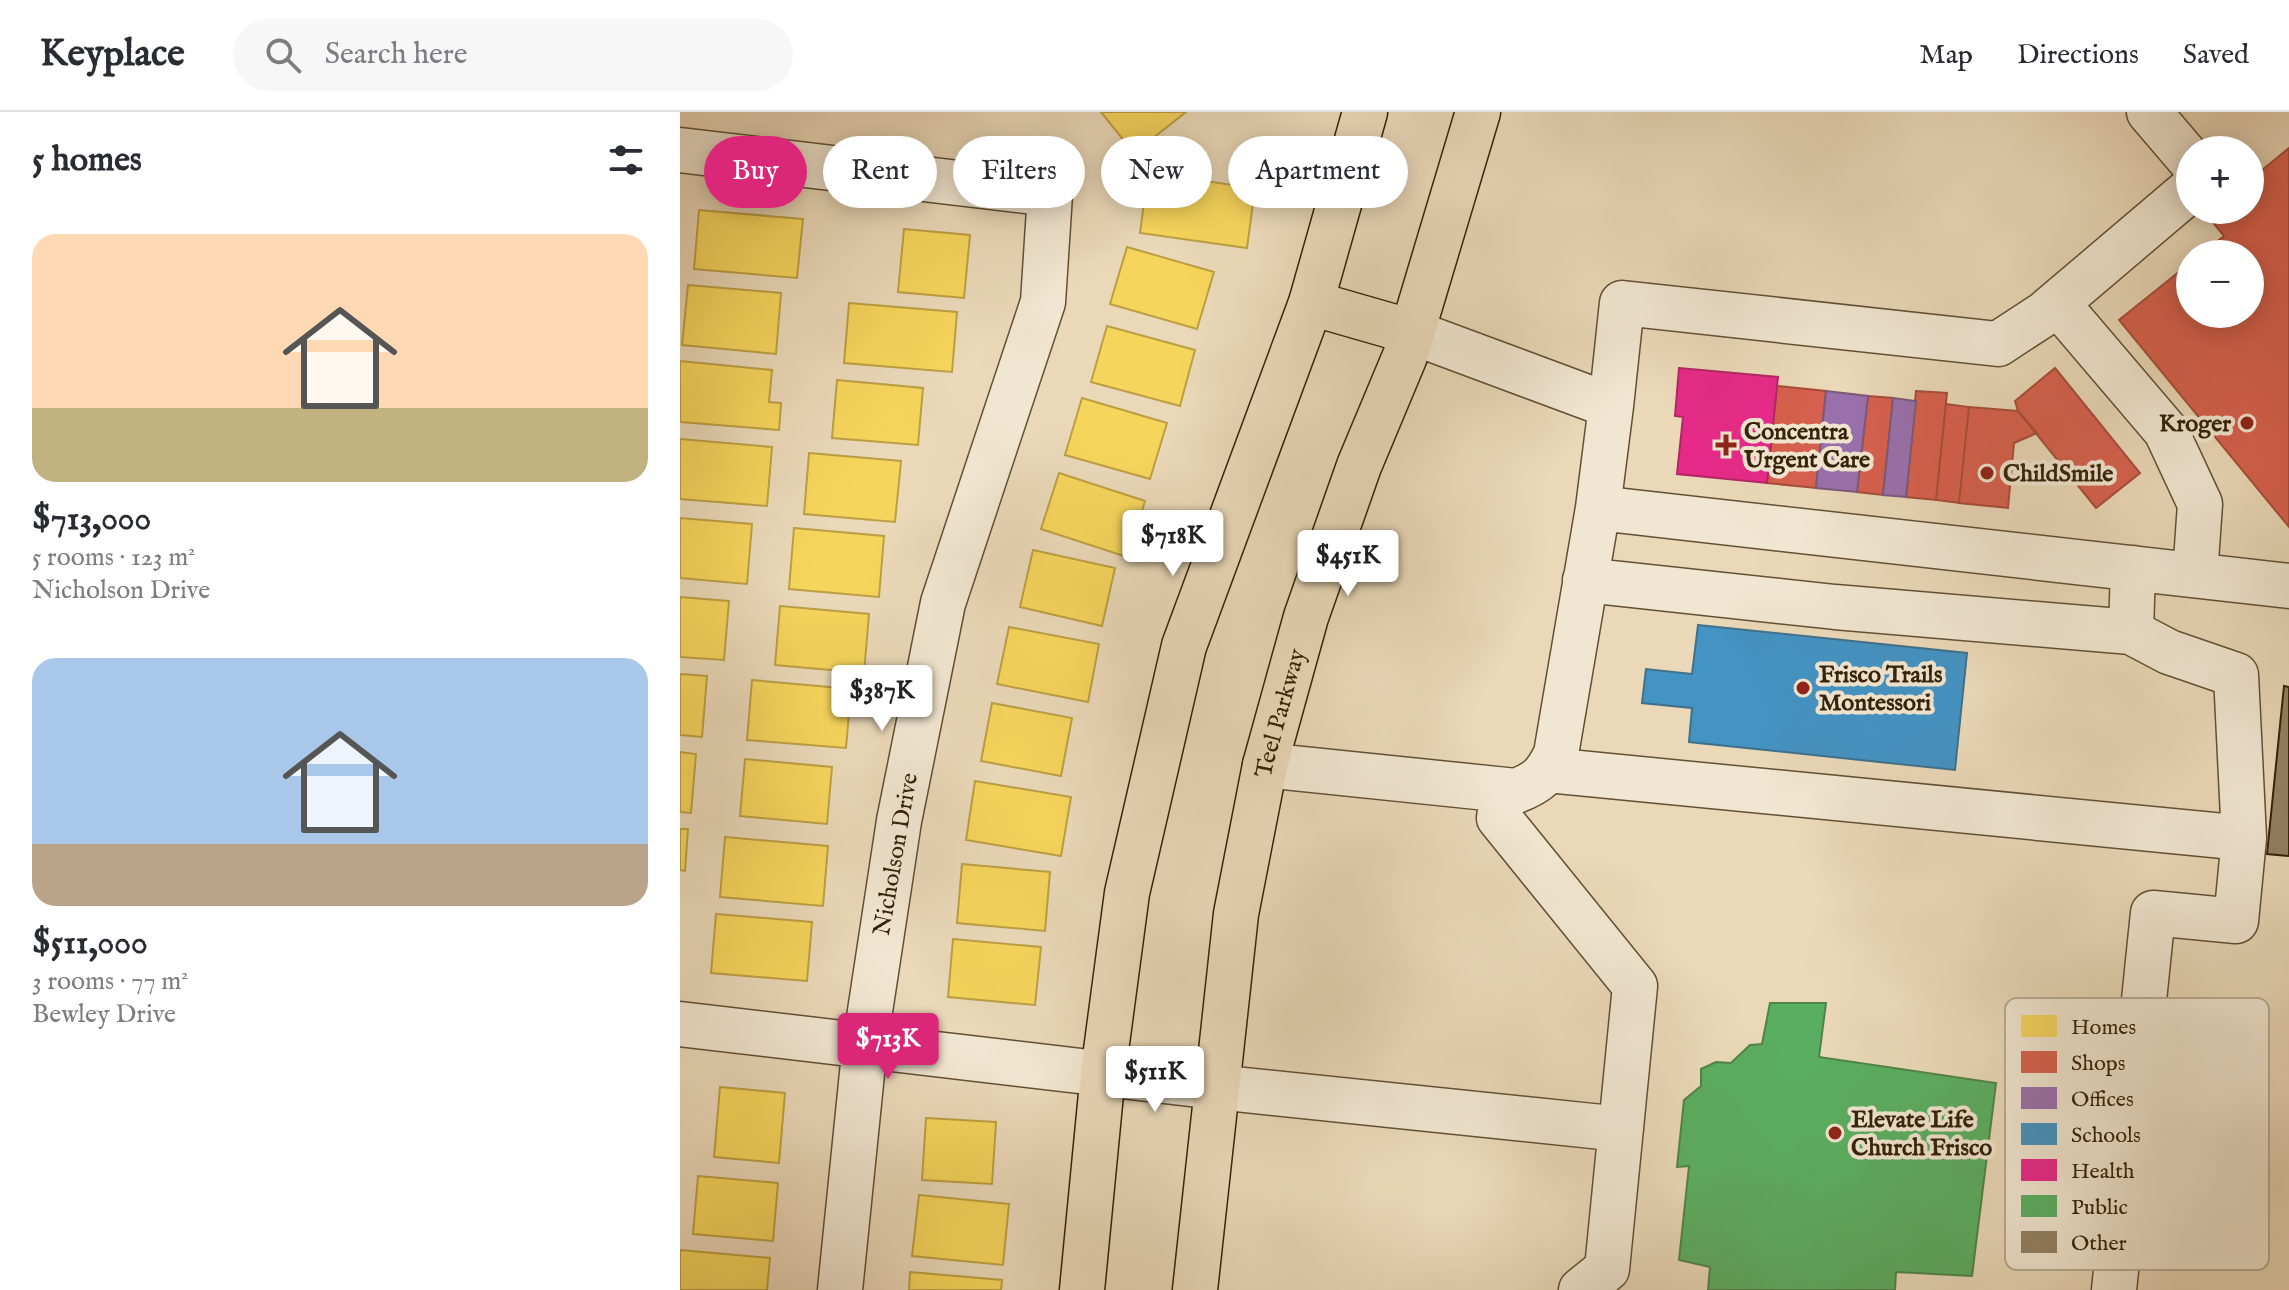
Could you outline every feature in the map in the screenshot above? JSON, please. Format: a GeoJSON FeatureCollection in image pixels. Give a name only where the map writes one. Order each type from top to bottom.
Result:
{"type":"FeatureCollection","features":[{"type":"Feature","properties":{"kind":"main road"},"geometry":{"type":"LineString","coordinates":[[1082,1290],[1103,1073],[1127,893],[1184,646],[1311,303],[1365,112]]}},
{"type":"Feature","properties":{"kind":"main road","name":"Teel Parkway"},"geometry":{"type":"LineString","coordinates":[[1195,1290],[1236,914],[1265,765],[1306,617],[1359,466],[1405,356],[1478,112]]}},
{"type":"Feature","properties":{"kind":"main road"},"geometry":{"type":"LineString","coordinates":[[1311,303],[1412,332]]}},
{"type":"Feature","properties":{"kind":"street"},"geometry":{"type":"LineString","coordinates":[[2149,112],[2176,144]]}},
{"type":"Feature","properties":{"kind":"street","name":"Nicholson Drive"},"geometry":{"type":"LineString","coordinates":[[680,150],[1050,194],[1043,302],[943,603],[899,821],[865,1044],[840,1290]]}},
{"type":"Feature","properties":{"kind":"street"},"geometry":{"type":"LineString","coordinates":[[1265,765],[1516,791],[1537,782],[1548,770],[1556,754],[1598,508],[1622,303],[1998,344],[2057,303],[2176,202]]}},
{"type":"Feature","properties":{"kind":"street"},"geometry":{"type":"LineString","coordinates":[[2057,303],[2166,431],[2200,504],[2195,575]]}},
{"type":"Feature","properties":{"kind":"street"},"geometry":{"type":"LineString","coordinates":[[1412,332],[1611,406]]}},
{"type":"Feature","properties":{"kind":"street"},"geometry":{"type":"LineString","coordinates":[[1598,508],[2289,586]]}},
{"type":"Feature","properties":{"kind":"street"},"geometry":{"type":"LineString","coordinates":[[2131,632],[2133,568]]}},
{"type":"Feature","properties":{"kind":"street"},"geometry":{"type":"LineString","coordinates":[[1585,580],[1835,607],[2131,632],[2169,652],[2236,675],[2244,838],[2236,921],[2153,913],[2144,998]]}},
{"type":"Feature","properties":{"kind":"street"},"geometry":{"type":"LineString","coordinates":[[1548,770],[2244,838]]}},
{"type":"Feature","properties":{"kind":"street"},"geometry":{"type":"LineString","coordinates":[[1503,790],[1499,818],[1635,986],[1607,1269],[1581,1290]]}},
{"type":"Feature","properties":{"kind":"street"},"geometry":{"type":"LineString","coordinates":[[680,1024],[1216,1087],[1621,1129]]}},
{"type":"Feature","properties":{"kind":"street"},"geometry":{"type":"LineString","coordinates":[[2114,1290],[2116,1270]]}},
{"type":"Feature","properties":{"kind":"building: Homes"},"geometry":{"type":"Polygon","coordinates":[[[1101,112],[1186,112],[1156,136],[1120,136],[1101,112]]]}},
{"type":"Feature","properties":{"kind":"building: Homes"},"geometry":{"type":"Polygon","coordinates":[[[1212,182],[1228,184],[1228,208],[1252,208],[1247,248],[1140,233],[1143,208],[1212,208],[1212,182]]]}},
{"type":"Feature","properties":{"kind":"building: Homes"},"geometry":{"type":"Polygon","coordinates":[[[699,210],[803,219],[797,278],[694,269],[699,210]]]}},
{"type":"Feature","properties":{"kind":"building: Homes"},"geometry":{"type":"Polygon","coordinates":[[[904,229],[970,235],[964,298],[898,292],[904,229]]]}},
{"type":"Feature","properties":{"kind":"building: Homes"},"geometry":{"type":"Polygon","coordinates":[[[1127,247],[1214,272],[1197,329],[1110,304],[1127,247]]]}},
{"type":"Feature","properties":{"kind":"building: Homes"},"geometry":{"type":"Polygon","coordinates":[[[688,285],[781,293],[776,354],[682,345],[688,285]]]}},
{"type":"Feature","properties":{"kind":"building: Homes"},"geometry":{"type":"Polygon","coordinates":[[[849,303],[957,312],[952,372],[844,363],[849,303]]]}},
{"type":"Feature","properties":{"kind":"building: Homes"},"geometry":{"type":"Polygon","coordinates":[[[1107,326],[1195,350],[1180,406],[1091,382],[1107,326]]]}},
{"type":"Feature","properties":{"kind":"building: Homes"},"geometry":{"type":"Polygon","coordinates":[[[680,361],[772,370],[769,402],[781,403],[779,430],[680,422],[680,361]]]}},
{"type":"Feature","properties":{"kind":"building: Homes"},"geometry":{"type":"Polygon","coordinates":[[[837,380],[923,388],[918,445],[832,438],[837,380]]]}},
{"type":"Feature","properties":{"kind":"building: Homes"},"geometry":{"type":"Polygon","coordinates":[[[1082,398],[1167,423],[1150,479],[1065,455],[1082,398]]]}},
{"type":"Feature","properties":{"kind":"building: Homes"},"geometry":{"type":"Polygon","coordinates":[[[680,439],[772,447],[767,506],[680,499],[680,439]]]}},
{"type":"Feature","properties":{"kind":"building: Homes"},"geometry":{"type":"Polygon","coordinates":[[[809,453],[901,461],[895,522],[804,514],[809,453]]]}},
{"type":"Feature","properties":{"kind":"building: Homes"},"geometry":{"type":"Polygon","coordinates":[[[1059,473],[1145,501],[1127,557],[1041,529],[1059,473]]]}},
{"type":"Feature","properties":{"kind":"building: Homes"},"geometry":{"type":"Polygon","coordinates":[[[680,518],[752,524],[747,584],[680,578],[680,518]]]}},
{"type":"Feature","properties":{"kind":"building: Homes"},"geometry":{"type":"Polygon","coordinates":[[[794,528],[884,536],[879,597],[789,589],[794,528]]]}},
{"type":"Feature","properties":{"kind":"building: Homes"},"geometry":{"type":"Polygon","coordinates":[[[1033,550],[1115,568],[1102,626],[1020,607],[1033,550]]]}},
{"type":"Feature","properties":{"kind":"building: Homes"},"geometry":{"type":"Polygon","coordinates":[[[680,597],[729,601],[724,660],[680,657],[680,597]]]}},
{"type":"Feature","properties":{"kind":"building: Homes"},"geometry":{"type":"Polygon","coordinates":[[[780,606],[869,614],[864,673],[775,665],[780,606]]]}},
{"type":"Feature","properties":{"kind":"building: Homes"},"geometry":{"type":"Polygon","coordinates":[[[1009,627],[1099,644],[1088,702],[997,684],[1009,627]]]}},
{"type":"Feature","properties":{"kind":"building: Homes"},"geometry":{"type":"Polygon","coordinates":[[[680,674],[707,676],[702,737],[680,735],[680,674]]]}},
{"type":"Feature","properties":{"kind":"building: Homes"},"geometry":{"type":"Polygon","coordinates":[[[752,680],[851,689],[846,748],[747,740],[752,680]]]}},
{"type":"Feature","properties":{"kind":"building: Homes"},"geometry":{"type":"Polygon","coordinates":[[[992,703],[1072,718],[1061,776],[981,761],[992,703]]]}},
{"type":"Feature","properties":{"kind":"building: Homes"},"geometry":{"type":"Polygon","coordinates":[[[680,752],[696,754],[691,813],[680,812],[680,752]]]}},
{"type":"Feature","properties":{"kind":"building: Homes"},"geometry":{"type":"Polygon","coordinates":[[[745,759],[832,767],[827,824],[740,816],[745,759]]]}},
{"type":"Feature","properties":{"kind":"building: Homes"},"geometry":{"type":"Polygon","coordinates":[[[975,781],[1071,797],[1061,856],[966,840],[975,781]]]}},
{"type":"Feature","properties":{"kind":"building: Homes"},"geometry":{"type":"Polygon","coordinates":[[[680,829],[688,829],[685,871],[680,870],[680,829]]]}},
{"type":"Feature","properties":{"kind":"building: Homes"},"geometry":{"type":"Polygon","coordinates":[[[725,837],[828,846],[823,906],[720,897],[725,837]]]}},
{"type":"Feature","properties":{"kind":"building: Homes"},"geometry":{"type":"Polygon","coordinates":[[[962,864],[1050,872],[1045,931],[957,923],[962,864]]]}},
{"type":"Feature","properties":{"kind":"building: Homes"},"geometry":{"type":"Polygon","coordinates":[[[716,914],[812,922],[807,981],[711,973],[716,914]]]}},
{"type":"Feature","properties":{"kind":"building: Homes"},"geometry":{"type":"Polygon","coordinates":[[[953,939],[1041,947],[1035,1005],[948,997],[953,939]]]}},
{"type":"Feature","properties":{"kind":"building: Homes"},"geometry":{"type":"Polygon","coordinates":[[[720,1087],[785,1093],[779,1163],[714,1157],[720,1087]]]}},
{"type":"Feature","properties":{"kind":"building: Homes"},"geometry":{"type":"Polygon","coordinates":[[[926,1118],[996,1122],[992,1184],[922,1180],[926,1118]]]}},
{"type":"Feature","properties":{"kind":"building: Homes"},"geometry":{"type":"Polygon","coordinates":[[[698,1176],[778,1183],[773,1241],[693,1234],[698,1176]]]}},
{"type":"Feature","properties":{"kind":"building: Homes"},"geometry":{"type":"Polygon","coordinates":[[[919,1195],[1009,1204],[1003,1265],[912,1256],[919,1195]]]}},
{"type":"Feature","properties":{"kind":"building: Homes"},"geometry":{"type":"Polygon","coordinates":[[[680,1250],[770,1258],[767,1290],[680,1290],[680,1250]]]}},
{"type":"Feature","properties":{"kind":"building: Homes"},"geometry":{"type":"Polygon","coordinates":[[[910,1272],[1002,1280],[1001,1290],[909,1290],[910,1272]]]}},
{"type":"Feature","properties":{"kind":"building: Shops","name":"Kroger"},"geometry":{"type":"Polygon","coordinates":[[[2289,148],[2289,527],[2119,320],[2176,274],[2176,328],[2264,328],[2264,240],[2219,240],[2224,236],[2214,224],[2264,224],[2264,169],[2289,148]]]}},
{"type":"Feature","properties":{"kind":"building: Shops"},"geometry":{"type":"Polygon","coordinates":[[[2055,368],[2140,473],[2096,508],[2018,411],[2015,401],[2055,368]]]}},
{"type":"Feature","properties":{"kind":"building: Shops"},"geometry":{"type":"Polygon","coordinates":[[[1777,386],[1826,391],[1816,488],[1767,483],[1777,386]]]}},
{"type":"Feature","properties":{"kind":"building: Shops"},"geometry":{"type":"Polygon","coordinates":[[[1916,391],[1947,393],[1936,500],[1906,497],[1916,391]]]}},
{"type":"Feature","properties":{"kind":"building: Shops"},"geometry":{"type":"Polygon","coordinates":[[[1868,396],[1893,398],[1883,495],[1857,492],[1868,396]]]}},
{"type":"Feature","properties":{"kind":"building: Shops"},"geometry":{"type":"Polygon","coordinates":[[[1946,404],[1969,407],[1959,503],[1936,500],[1946,404]]]}},
{"type":"Feature","properties":{"kind":"building: Shops","name":"ChildSmile"},"geometry":{"type":"Polygon","coordinates":[[[1969,407],[2018,411],[2037,433],[2014,443],[2008,508],[1959,503],[1969,407]]]}},
{"type":"Feature","properties":{"kind":"building: Offices"},"geometry":{"type":"Polygon","coordinates":[[[1826,391],[1868,396],[1857,492],[1816,488],[1826,391]]]}},
{"type":"Feature","properties":{"kind":"building: Offices"},"geometry":{"type":"Polygon","coordinates":[[[1893,398],[1916,401],[1906,497],[1883,495],[1893,398]]]}},
{"type":"Feature","properties":{"kind":"building: Schools","name":"Frisco Trails Montessori"},"geometry":{"type":"Polygon","coordinates":[[[1698,625],[1967,653],[1955,770],[1689,742],[1692,708],[1642,703],[1646,669],[1692,674],[1698,625]]]}},
{"type":"Feature","properties":{"kind":"building: Health","name":"Concentra Urgent Care"},"geometry":{"type":"Polygon","coordinates":[[[1679,368],[1778,377],[1767,483],[1677,474],[1683,417],[1675,416],[1679,368]]]}},
{"type":"Feature","properties":{"kind":"building: Public","name":"Elevate Life Church Frisco"},"geometry":{"type":"Polygon","coordinates":[[[1770,1003],[1826,1003],[1819,1057],[1996,1083],[1972,1276],[1896,1272],[1895,1290],[1708,1290],[1710,1267],[1679,1260],[1689,1166],[1677,1167],[1684,1100],[1701,1086],[1701,1069],[1716,1062],[1731,1063],[1750,1045],[1762,1044],[1770,1003]]]}},
{"type":"Feature","properties":{"kind":"building: Other"},"geometry":{"type":"Polygon","coordinates":[[[2284,686],[2289,687],[2289,856],[2267,854],[2284,686]]]}},
{"type":"Feature","properties":{"kind":"place","name":"Kroger"},"geometry":{"type":"Point","coordinates":[2247,423]}},
{"type":"Feature","properties":{"kind":"place","name":"Concentra Urgent Care"},"geometry":{"type":"Point","coordinates":[1726,445]}},
{"type":"Feature","properties":{"kind":"place","name":"ChildSmile"},"geometry":{"type":"Point","coordinates":[1987,473]}},
{"type":"Feature","properties":{"kind":"place","name":"Frisco Trails Montessori"},"geometry":{"type":"Point","coordinates":[1803,688]}},
{"type":"Feature","properties":{"kind":"place","name":"Elevate Life Church Frisco"},"geometry":{"type":"Point","coordinates":[1835,1133]}}]}
